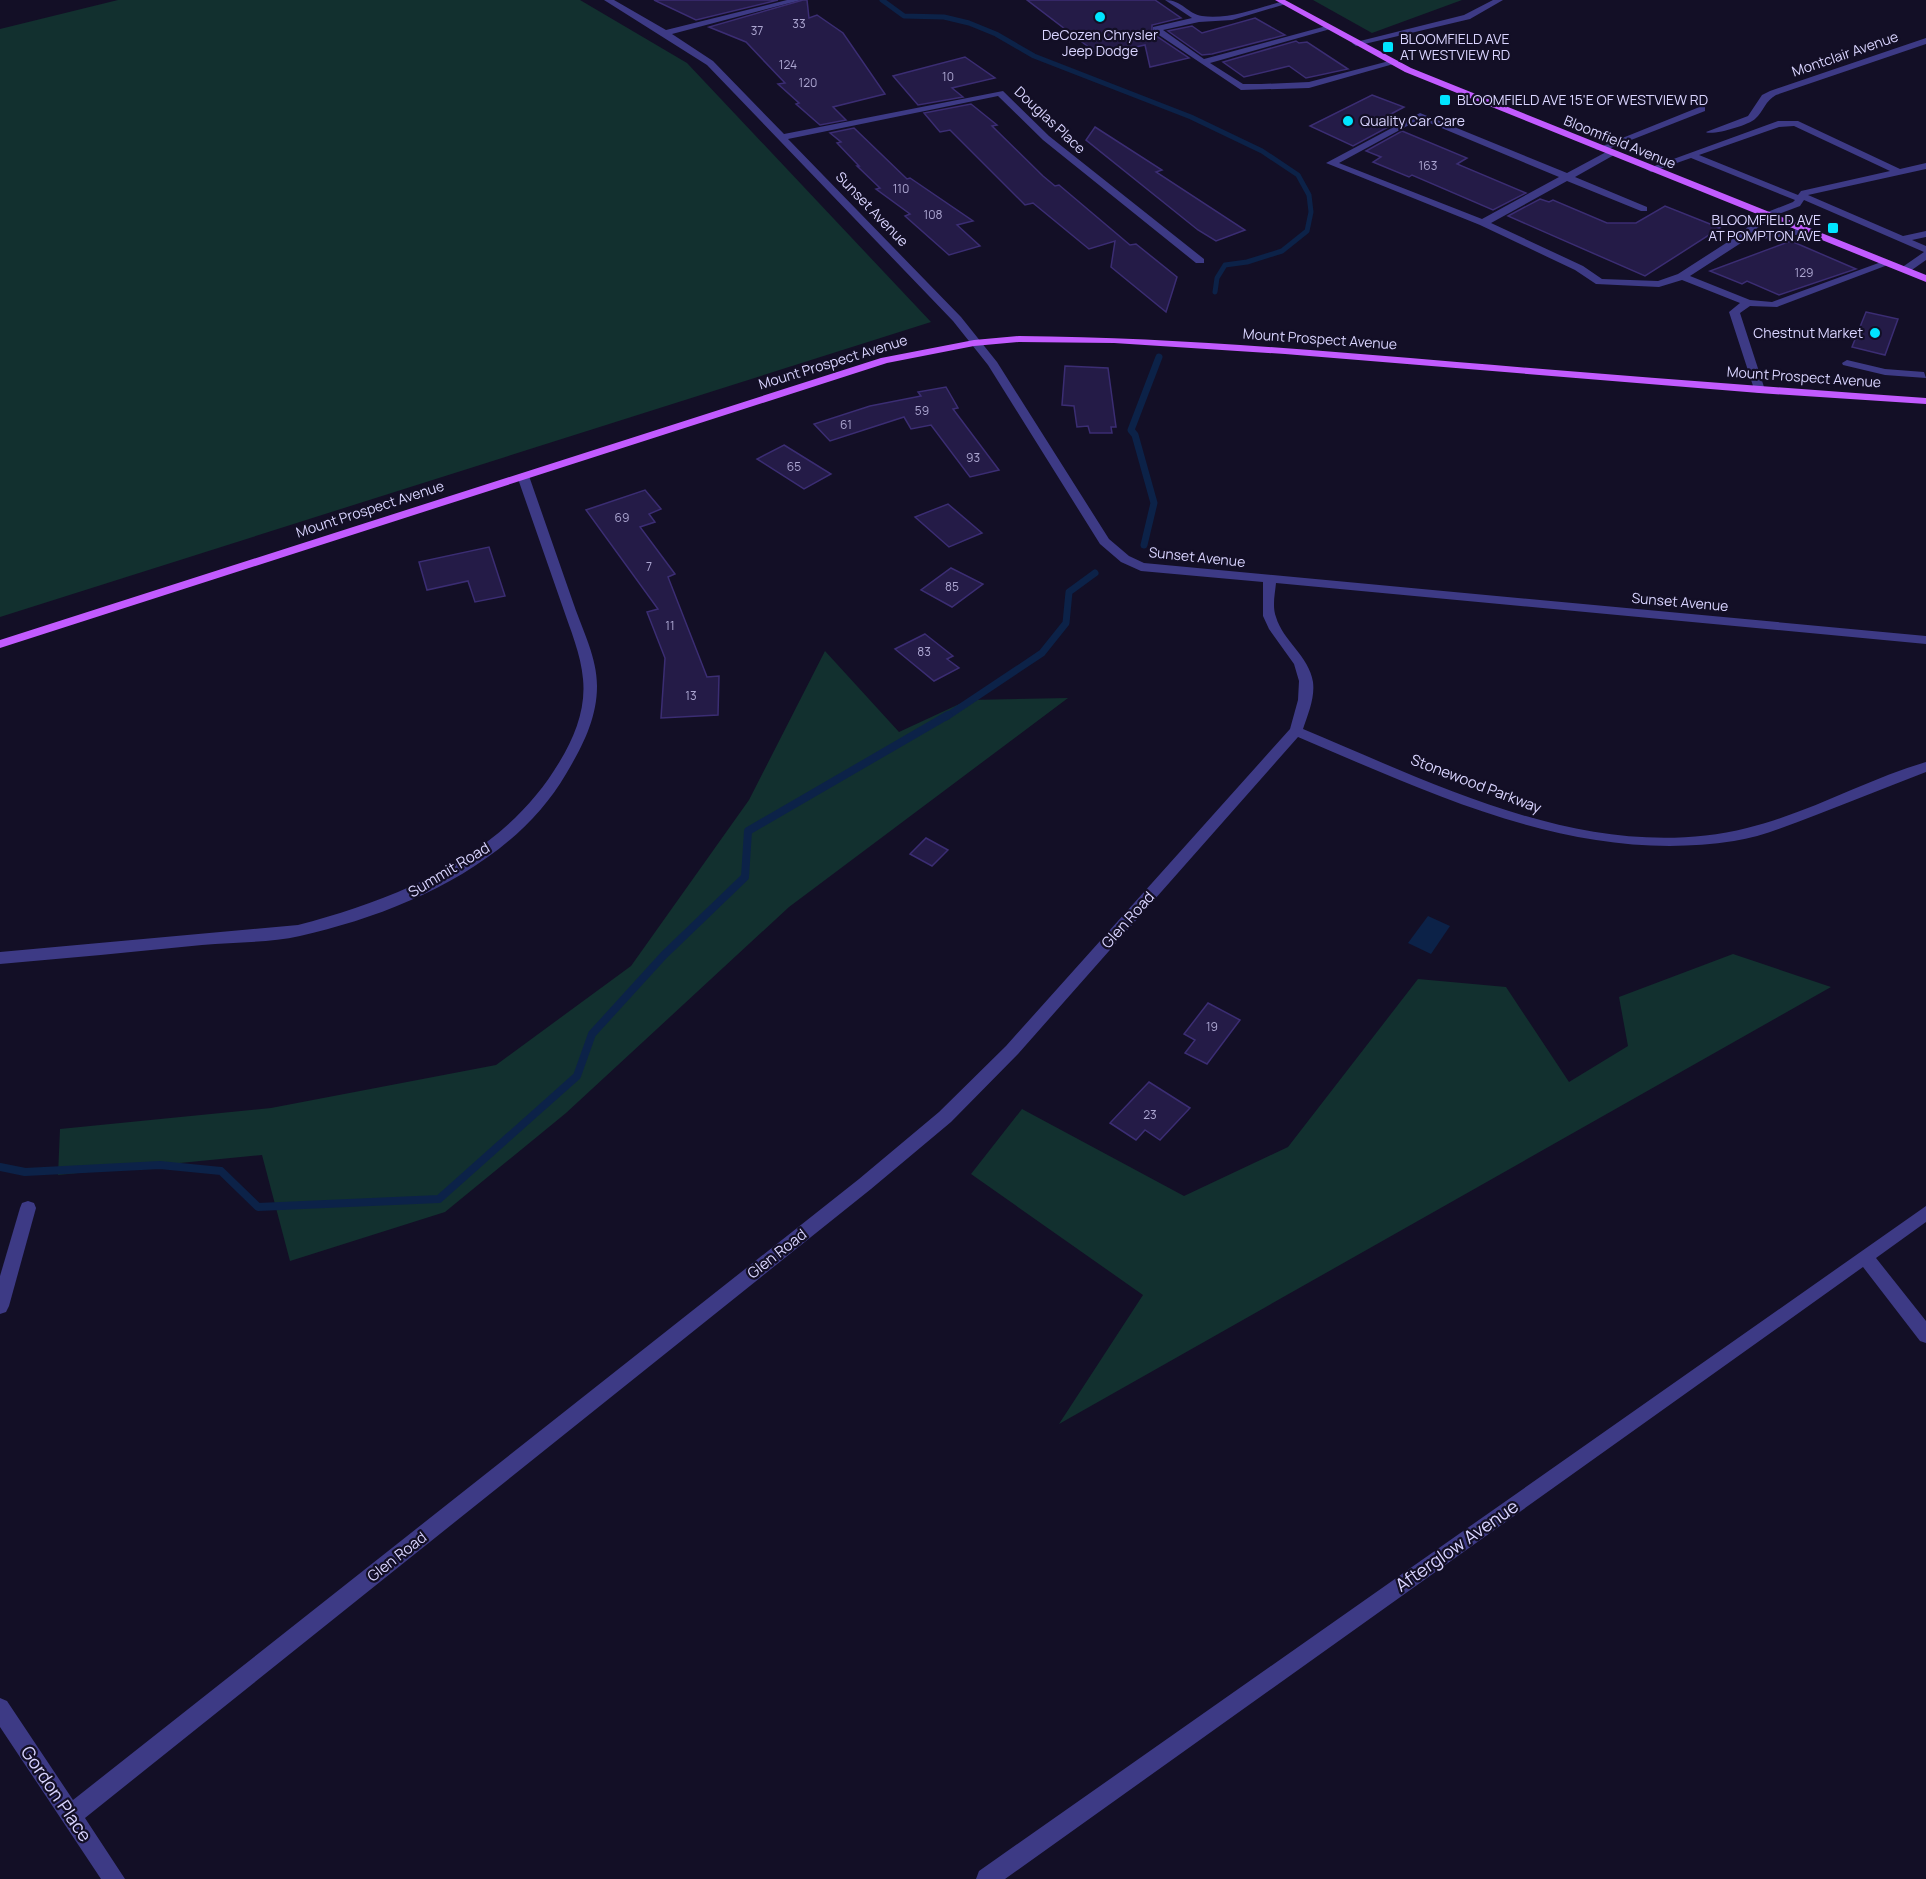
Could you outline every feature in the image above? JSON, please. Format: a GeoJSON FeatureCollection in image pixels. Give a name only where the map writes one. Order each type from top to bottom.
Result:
{"type":"FeatureCollection","features":[{"type":"Feature","properties":{"kind":"main road","name":"Bloomfield Avenue"},"geometry":{"type":"LineString","coordinates":[[1282,2],[1393,63],[1471,98],[1926,279]]}},
{"type":"Feature","properties":{"kind":"main road","name":"Mount Prospect Avenue"},"geometry":{"type":"LineString","coordinates":[[0,644],[885,360],[974,343],[1019,339],[1114,340],[1285,351],[1759,390],[1926,400]]}},
{"type":"Feature","properties":{"kind":"street","name":"Sunset Avenue"},"geometry":{"type":"LineString","coordinates":[[608,0],[665,33],[710,63],[957,319],[993,364],[1094,526],[1112,549],[1141,567],[1926,640]]}},
{"type":"Feature","properties":{"kind":"street"},"geometry":{"type":"LineString","coordinates":[[665,33],[797,0]]}},
{"type":"Feature","properties":{"kind":"street"},"geometry":{"type":"LineString","coordinates":[[1169,0],[1198,19]]}},
{"type":"Feature","properties":{"kind":"street"},"geometry":{"type":"LineString","coordinates":[[1356,43],[1467,17],[1499,0]]}},
{"type":"Feature","properties":{"kind":"street"},"geometry":{"type":"LineString","coordinates":[[1282,2],[1232,16],[1198,19],[1156,29],[1241,87],[1309,85],[1393,63]]}},
{"type":"Feature","properties":{"kind":"street"},"geometry":{"type":"LineString","coordinates":[[1203,62],[1330,28]]}},
{"type":"Feature","properties":{"kind":"street","name":"Montclair Avenue"},"geometry":{"type":"LineString","coordinates":[[1712,132],[1751,118],[1765,97],[1773,93],[1926,41]]}},
{"type":"Feature","properties":{"kind":"street","name":"Douglas Place"},"geometry":{"type":"LineString","coordinates":[[782,137],[1000,93],[1046,138],[1200,261]]}},
{"type":"Feature","properties":{"kind":"street"},"geometry":{"type":"LineString","coordinates":[[1600,149],[1702,109]]}},
{"type":"Feature","properties":{"kind":"street"},"geometry":{"type":"LineString","coordinates":[[1644,208],[1420,116],[1330,163],[1483,223],[1579,268],[1600,282],[1659,284],[1683,276],[1741,238],[1749,229],[1768,216],[1797,204],[1804,193],[1926,165]]}},
{"type":"Feature","properties":{"kind":"street"},"geometry":{"type":"LineString","coordinates":[[1651,169],[1778,124],[1795,123],[1897,171]]}},
{"type":"Feature","properties":{"kind":"street"},"geometry":{"type":"LineString","coordinates":[[1483,223],[1611,153]]}},
{"type":"Feature","properties":{"kind":"street"},"geometry":{"type":"LineString","coordinates":[[1691,155],[1801,197],[1926,250]]}},
{"type":"Feature","properties":{"kind":"street"},"geometry":{"type":"LineString","coordinates":[[1741,238],[1809,231]]}},
{"type":"Feature","properties":{"kind":"street"},"geometry":{"type":"LineString","coordinates":[[1903,239],[1926,234]]}},
{"type":"Feature","properties":{"kind":"street"},"geometry":{"type":"LineString","coordinates":[[1905,270],[1926,255]]}},
{"type":"Feature","properties":{"kind":"street"},"geometry":{"type":"LineString","coordinates":[[1683,276],[1748,303],[1773,305],[1888,263]]}},
{"type":"Feature","properties":{"kind":"street"},"geometry":{"type":"LineString","coordinates":[[1748,303],[1734,312],[1759,390]]}},
{"type":"Feature","properties":{"kind":"street"},"geometry":{"type":"LineString","coordinates":[[1847,363],[1886,372],[1925,373]]}},
{"type":"Feature","properties":{"kind":"street","name":"Summit Road"},"geometry":{"type":"LineString","coordinates":[[0,958],[297,931],[334,922],[386,904],[436,881],[493,845],[516,825],[537,804],[569,760],[586,718],[590,677],[574,622],[523,476]]}},
{"type":"Feature","properties":{"kind":"street","name":"Glen Road"},"geometry":{"type":"LineString","coordinates":[[70,1816],[865,1184],[945,1117],[1012,1050],[1296,731],[1306,692],[1306,681],[1299,661],[1270,621],[1268,612],[1270,579]]}},
{"type":"Feature","properties":{"kind":"street","name":"Stonewood Parkway"},"geometry":{"type":"LineString","coordinates":[[1296,731],[1515,819],[1575,834],[1637,842],[1704,840],[1764,828],[1926,767]]}},
{"type":"Feature","properties":{"kind":"street"},"geometry":{"type":"LineString","coordinates":[[0,1306],[28,1208]]}},
{"type":"Feature","properties":{"kind":"street","name":"Afterglow Avenue"},"geometry":{"type":"LineString","coordinates":[[987,1879],[1926,1213]]}},
{"type":"Feature","properties":{"kind":"street"},"geometry":{"type":"LineString","coordinates":[[1865,1257],[1926,1335]]}},
{"type":"Feature","properties":{"kind":"street","name":"Gordon Place"},"geometry":{"type":"LineString","coordinates":[[0,1708],[114,1879]]}},
{"type":"Feature","properties":{"kind":"green space"},"geometry":{"type":"Polygon","coordinates":[[[118,0],[580,0],[687,63],[931,322],[0,617],[0,29],[118,0]]]}},
{"type":"Feature","properties":{"kind":"green space"},"geometry":{"type":"Polygon","coordinates":[[[1313,0],[1462,0],[1372,33],[1313,0]]]}},
{"type":"Feature","properties":{"kind":"green space"},"geometry":{"type":"Polygon","coordinates":[[[825,651],[899,732],[968,700],[1068,698],[789,907],[566,1113],[445,1212],[290,1261],[262,1155],[58,1175],[60,1129],[271,1108],[496,1065],[631,966],[749,800],[825,651]]]}},
{"type":"Feature","properties":{"kind":"green space"},"geometry":{"type":"Polygon","coordinates":[[[1733,954],[1831,987],[1059,1424],[1143,1295],[971,1174],[1022,1109],[1184,1196],[1288,1147],[1418,979],[1506,987],[1569,1082],[1628,1046],[1619,997],[1733,954]]]}},
{"type":"Feature","properties":{"kind":"water"},"geometry":{"type":"Polygon","coordinates":[[[1428,916],[1450,926],[1431,954],[1408,943],[1428,916]]]}},
{"type":"Feature","properties":{"kind":"building"},"geometry":{"type":"Polygon","coordinates":[[[654,0],[778,0],[696,20],[654,0]]]}},
{"type":"Feature","properties":{"kind":"building"},"geometry":{"type":"Polygon","coordinates":[[[807,0],[809,18],[817,15],[843,33],[885,94],[833,107],[846,120],[820,125],[778,84],[785,83],[746,42],[709,27],[807,0]]]}},
{"type":"Feature","properties":{"kind":"building"},"geometry":{"type":"Polygon","coordinates":[[[1027,0],[1155,0],[1181,18],[1152,25],[1152,33],[1189,58],[1150,67],[1145,45],[1099,55],[1027,0]]]}},
{"type":"Feature","properties":{"kind":"building"},"geometry":{"type":"Polygon","coordinates":[[[1255,18],[1285,35],[1202,55],[1168,31],[1192,26],[1202,33],[1255,18]]]}},
{"type":"Feature","properties":{"kind":"building"},"geometry":{"type":"Polygon","coordinates":[[[1296,41],[1307,42],[1348,69],[1306,78],[1289,66],[1244,77],[1223,62],[1296,41]]]}},
{"type":"Feature","properties":{"kind":"building"},"geometry":{"type":"Polygon","coordinates":[[[965,57],[995,78],[952,88],[963,97],[918,105],[893,76],[965,57]]]}},
{"type":"Feature","properties":{"kind":"building","name":"Quality Car Care"},"geometry":{"type":"Polygon","coordinates":[[[1372,95],[1404,107],[1378,121],[1390,126],[1353,146],[1310,126],[1372,95]]]}},
{"type":"Feature","properties":{"kind":"building"},"geometry":{"type":"Polygon","coordinates":[[[971,104],[997,125],[992,126],[1043,176],[1055,186],[1059,185],[1130,245],[1136,244],[1177,277],[1166,312],[1111,267],[1115,241],[1089,249],[1033,203],[1025,205],[950,130],[940,132],[924,113],[971,104]]]}},
{"type":"Feature","properties":{"kind":"building"},"geometry":{"type":"Polygon","coordinates":[[[1095,127],[1162,170],[1156,172],[1245,230],[1216,241],[1198,230],[1086,140],[1095,127]]]}},
{"type":"Feature","properties":{"kind":"building"},"geometry":{"type":"Polygon","coordinates":[[[854,128],[907,179],[910,178],[973,221],[957,225],[980,246],[949,255],[905,216],[910,214],[876,189],[880,188],[857,166],[859,166],[837,143],[841,142],[830,133],[854,128]]]}},
{"type":"Feature","properties":{"kind":"building"},"geometry":{"type":"Polygon","coordinates":[[[1402,131],[1467,158],[1457,164],[1526,193],[1493,210],[1412,175],[1409,177],[1373,162],[1381,157],[1366,151],[1402,131]]]}},
{"type":"Feature","properties":{"kind":"building"},"geometry":{"type":"Polygon","coordinates":[[[1540,199],[1549,202],[1553,200],[1607,223],[1636,223],[1665,206],[1720,228],[1645,276],[1508,216],[1540,199]]]}},
{"type":"Feature","properties":{"kind":"building"},"geometry":{"type":"Polygon","coordinates":[[[1791,241],[1856,269],[1779,295],[1747,281],[1742,284],[1710,271],[1791,241]]]}},
{"type":"Feature","properties":{"kind":"building","name":"Chestnut Market"},"geometry":{"type":"Polygon","coordinates":[[[1866,312],[1898,319],[1885,355],[1852,347],[1866,312]]]}},
{"type":"Feature","properties":{"kind":"building"},"geometry":{"type":"Polygon","coordinates":[[[1065,366],[1108,368],[1116,427],[1111,427],[1112,433],[1090,433],[1088,426],[1077,427],[1074,406],[1062,405],[1065,366]]]}},
{"type":"Feature","properties":{"kind":"building"},"geometry":{"type":"Polygon","coordinates":[[[946,387],[958,408],[953,409],[999,470],[970,477],[931,425],[911,429],[904,417],[830,441],[814,424],[870,406],[921,396],[918,392],[946,387]]]}},
{"type":"Feature","properties":{"kind":"building"},"geometry":{"type":"Polygon","coordinates":[[[784,445],[831,474],[804,489],[757,459],[784,445]]]}},
{"type":"Feature","properties":{"kind":"building"},"geometry":{"type":"Polygon","coordinates":[[[645,490],[661,509],[649,514],[655,522],[640,527],[675,574],[668,577],[707,677],[719,676],[718,715],[661,718],[665,658],[647,612],[658,609],[586,510],[645,490]]]}},
{"type":"Feature","properties":{"kind":"building"},"geometry":{"type":"Polygon","coordinates":[[[948,504],[982,533],[949,547],[915,517],[948,504]]]}},
{"type":"Feature","properties":{"kind":"building"},"geometry":{"type":"Polygon","coordinates":[[[489,547],[505,596],[475,602],[468,581],[427,590],[419,562],[489,547]]]}},
{"type":"Feature","properties":{"kind":"building"},"geometry":{"type":"Polygon","coordinates":[[[951,568],[983,584],[952,607],[921,590],[951,568]]]}},
{"type":"Feature","properties":{"kind":"building"},"geometry":{"type":"Polygon","coordinates":[[[925,634],[953,656],[947,659],[959,668],[934,681],[895,649],[925,634]]]}},
{"type":"Feature","properties":{"kind":"building"},"geometry":{"type":"Polygon","coordinates":[[[926,838],[948,850],[932,866],[910,854],[926,838]]]}},
{"type":"Feature","properties":{"kind":"building"},"geometry":{"type":"Polygon","coordinates":[[[1208,1003],[1240,1020],[1207,1064],[1185,1053],[1195,1040],[1184,1034],[1208,1003]]]}},
{"type":"Feature","properties":{"kind":"building"},"geometry":{"type":"Polygon","coordinates":[[[1149,1082],[1190,1108],[1160,1140],[1145,1130],[1136,1140],[1110,1123],[1149,1082]]]}},
{"type":"Feature","properties":{"kind":"waterway"},"geometry":{"type":"LineString","coordinates":[[882,0],[904,16],[944,17],[969,23],[996,34],[1034,56],[1191,117],[1262,151],[1298,175],[1309,195],[1311,212],[1307,231],[1282,251],[1247,262],[1225,265],[1217,278],[1215,292]]}},
{"type":"Feature","properties":{"kind":"waterway"},"geometry":{"type":"LineString","coordinates":[[1144,545],[1154,503],[1135,435],[1131,430],[1159,357]]}},
{"type":"Feature","properties":{"kind":"waterway"},"geometry":{"type":"LineString","coordinates":[[946,717],[1042,653],[1066,623],[1069,592],[1095,573]]}},
{"type":"Feature","properties":{"kind":"waterway"},"geometry":{"type":"LineString","coordinates":[[0,1167],[25,1172],[160,1165],[221,1171],[258,1207],[439,1199],[577,1076],[592,1034],[664,955],[745,877],[748,831],[948,715]]}},
{"type":"Feature","properties":{"kind":"place","name":"DeCozen Chrysler Jeep Dodge"},"geometry":{"type":"Point","coordinates":[1100,17]}},
{"type":"Feature","properties":{"kind":"place","name":"BLOOMFIELD AVE AT WESTVIEW RD"},"geometry":{"type":"Point","coordinates":[1388,47]}},
{"type":"Feature","properties":{"kind":"place","name":"BLOOMFIELD AVE 15'E OF WESTVIEW RD"},"geometry":{"type":"Point","coordinates":[1445,100]}},
{"type":"Feature","properties":{"kind":"place","name":"Quality Car Care"},"geometry":{"type":"Point","coordinates":[1348,121]}},
{"type":"Feature","properties":{"kind":"place","name":"BLOOMFIELD AVE AT POMPTON AVE"},"geometry":{"type":"Point","coordinates":[1833,228]}},
{"type":"Feature","properties":{"kind":"place","name":"Chestnut Market"},"geometry":{"type":"Point","coordinates":[1875,333]}}]}
